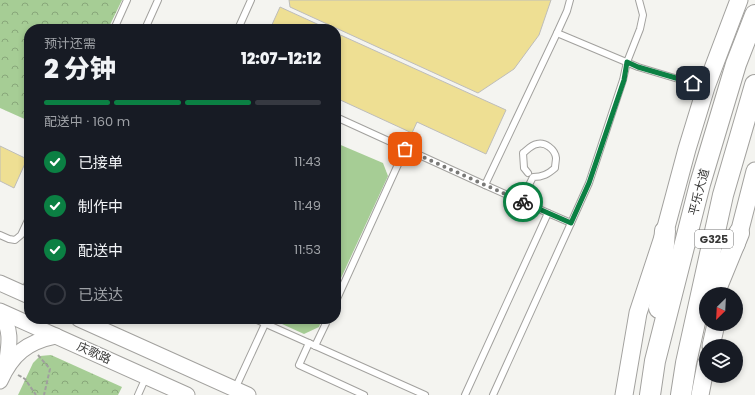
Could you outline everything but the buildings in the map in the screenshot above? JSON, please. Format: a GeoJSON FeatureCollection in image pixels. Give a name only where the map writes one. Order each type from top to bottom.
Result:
{"type":"FeatureCollection","features":[{"type":"Feature","properties":{"kind":"highway","name":"平乐大道"},"geometry":{"type":"LineString","coordinates":[[650,395],[655,361],[700,184],[736,64],[755,15]]}},
{"type":"Feature","properties":{"kind":"highway","name":"平乐大道"},"geometry":{"type":"LineString","coordinates":[[681,395],[686,363],[723,195],[755,85]]}},
{"type":"Feature","properties":{"kind":"highway"},"geometry":{"type":"LineString","coordinates":[[655,361],[665,231]]}},
{"type":"Feature","properties":{"kind":"highway"},"geometry":{"type":"LineString","coordinates":[[717,287],[739,233]]}},
{"type":"Feature","properties":{"kind":"highway"},"geometry":{"type":"LineString","coordinates":[[686,363],[699,331]]}},
{"type":"Feature","properties":{"kind":"main road"},"geometry":{"type":"LineString","coordinates":[[624,395],[638,314],[665,231],[687,149],[706,87],[739,0]]}},
{"type":"Feature","properties":{"kind":"main road"},"geometry":{"type":"LineString","coordinates":[[726,287],[755,171]]}},
{"type":"Feature","properties":{"kind":"main road"},"geometry":{"type":"LineString","coordinates":[[700,395],[702,383]]}},
{"type":"Feature","properties":{"kind":"street"},"geometry":{"type":"LineString","coordinates":[[0,283],[24,289]]}},
{"type":"Feature","properties":{"kind":"street","name":"庆歌路"},"geometry":{"type":"LineString","coordinates":[[0,311],[24,322]]}},
{"type":"Feature","properties":{"kind":"street"},"geometry":{"type":"LineString","coordinates":[[0,315],[5,322],[10,339],[3,375]]}},
{"type":"Feature","properties":{"kind":"street","name":"庆歌路"},"geometry":{"type":"LineString","coordinates":[[29,324],[187,395]]}},
{"type":"Feature","properties":{"kind":"street","name":"庆歌路"},"geometry":{"type":"LineString","coordinates":[[90,324],[241,392]]}},
{"type":"Feature","properties":{"kind":"street"},"geometry":{"type":"LineString","coordinates":[[3,375],[18,353],[26,346],[44,338],[56,336]]}},
{"type":"Feature","properties":{"kind":"lane"},"geometry":{"type":"LineString","coordinates":[[116,24],[127,0]]}},
{"type":"Feature","properties":{"kind":"lane"},"geometry":{"type":"LineString","coordinates":[[147,24],[158,0]]}},
{"type":"Feature","properties":{"kind":"lane"},"geometry":{"type":"LineString","coordinates":[[240,24],[251,0]]}},
{"type":"Feature","properties":{"kind":"lane"},"geometry":{"type":"LineString","coordinates":[[485,185],[557,33],[567,11],[570,0]]}},
{"type":"Feature","properties":{"kind":"lane"},"geometry":{"type":"LineString","coordinates":[[493,395],[589,183],[624,80],[627,62],[640,29],[643,15],[639,0]]}},
{"type":"Feature","properties":{"kind":"lane"},"geometry":{"type":"LineString","coordinates":[[557,33],[638,67],[706,87]]}},
{"type":"Feature","properties":{"kind":"lane"},"geometry":{"type":"LineString","coordinates":[[341,120],[571,223]]}},
{"type":"Feature","properties":{"kind":"lane"},"geometry":{"type":"LineString","coordinates":[[522,201],[533,177],[541,177],[548,174],[555,168],[556,157],[553,150],[546,144],[537,143],[524,153],[524,168],[528,173]]}},
{"type":"Feature","properties":{"kind":"lane"},"geometry":{"type":"LineString","coordinates":[[341,290],[405,149]]}},
{"type":"Feature","properties":{"kind":"lane"},"geometry":{"type":"LineString","coordinates":[[465,395],[548,213]]}},
{"type":"Feature","properties":{"kind":"lane"},"geometry":{"type":"LineString","coordinates":[[0,235],[15,240],[21,235],[24,229]]}},
{"type":"Feature","properties":{"kind":"lane"},"geometry":{"type":"LineString","coordinates":[[241,392],[265,324],[425,395]]}},
{"type":"Feature","properties":{"kind":"lane"},"geometry":{"type":"LineString","coordinates":[[315,346],[326,324]]}},
{"type":"Feature","properties":{"kind":"lane"},"geometry":{"type":"LineString","coordinates":[[309,343],[299,365],[364,395]]}},
{"type":"Feature","properties":{"kind":"lane"},"geometry":{"type":"LineString","coordinates":[[138,395],[146,377]]}},
{"type":"Feature","properties":{"kind":"path"},"geometry":{"type":"LineString","coordinates":[[26,346],[40,356],[50,370],[44,395]]}},
{"type":"Feature","properties":{"kind":"path"},"geometry":{"type":"LineString","coordinates":[[3,375],[25,379],[36,395]]}},
{"type":"Feature","properties":{"kind":"green space"},"geometry":{"type":"Polygon","coordinates":[[[0,0],[122,0],[110,24],[24,24],[24,119],[0,108],[0,0]]]}},
{"type":"Feature","properties":{"kind":"green space"},"geometry":{"type":"Polygon","coordinates":[[[341,145],[383,163],[388,176],[341,278],[341,145]]]}},
{"type":"Feature","properties":{"kind":"green space"},"geometry":{"type":"Polygon","coordinates":[[[282,324],[320,324],[319,327],[304,334],[282,324]]]}},
{"type":"Feature","properties":{"kind":"green space"},"geometry":{"type":"Polygon","coordinates":[[[51,355],[122,387],[118,395],[18,395],[33,363],[40,356],[51,355]]]}},
{"type":"Feature","properties":{"kind":"way so far"},"geometry":{"type":"LineString","coordinates":[[405,149],[523,202]]}},
{"type":"Feature","properties":{"kind":"route"},"geometry":{"type":"LineString","coordinates":[[523,202],[571,223],[589,183],[624,80],[627,62],[638,67],[693,83]]}}]}
